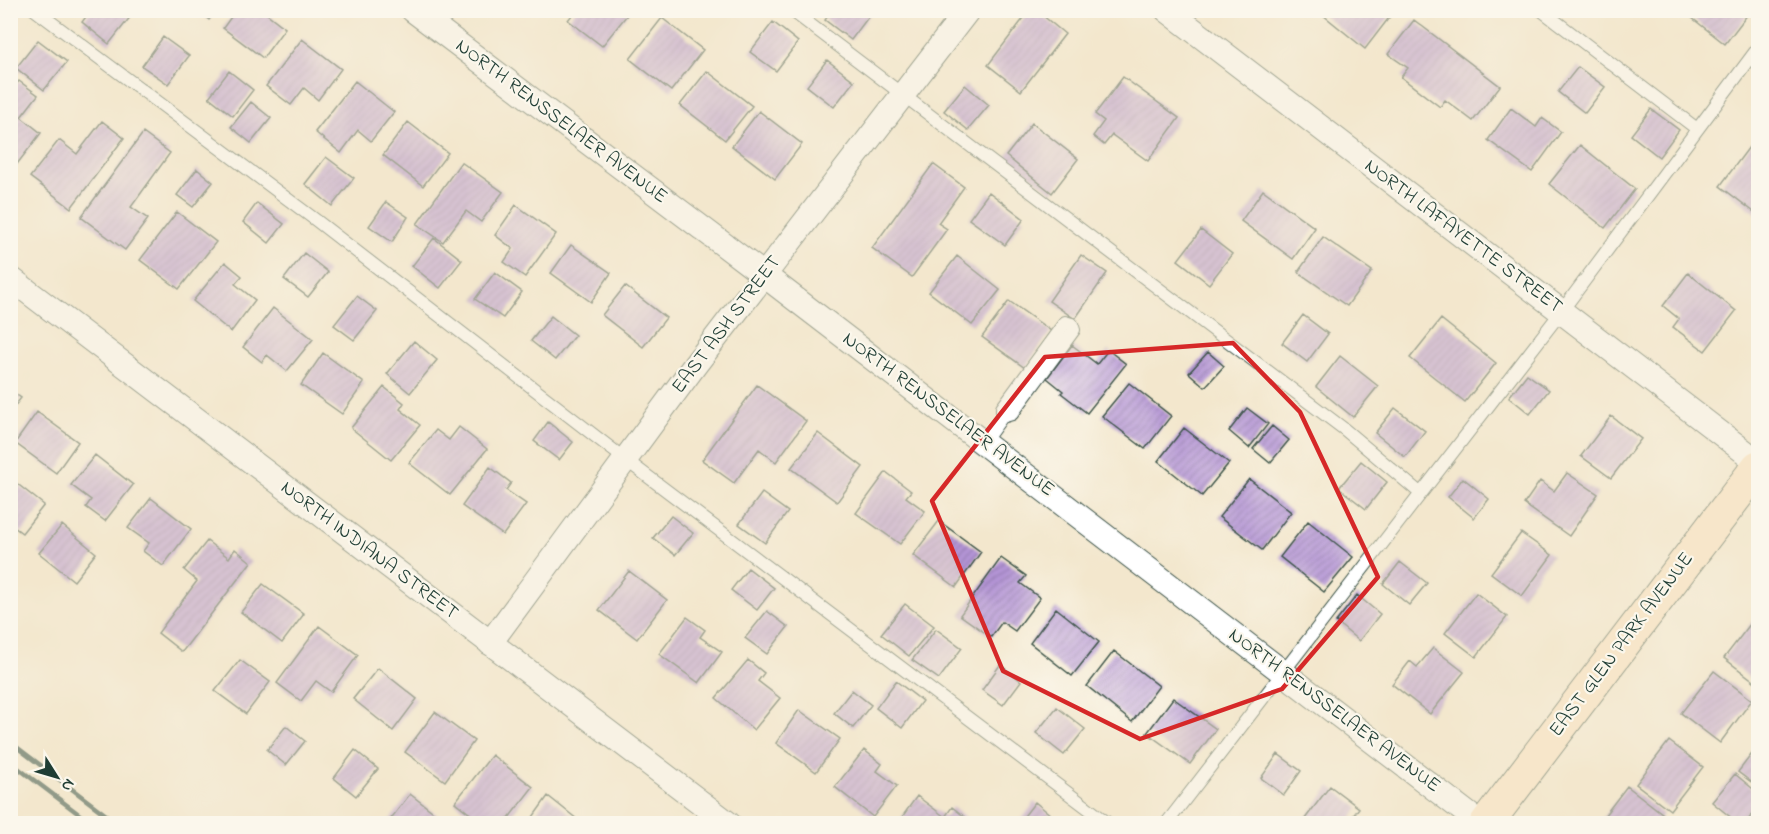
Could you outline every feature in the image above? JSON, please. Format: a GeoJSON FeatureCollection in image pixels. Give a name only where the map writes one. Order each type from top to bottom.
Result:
{"type":"FeatureCollection","features":[{"type":"Feature","properties":{"kind":"main road","name":"EAST GLEN PARK AVENUE"},"geometry":{"type":"LineString","coordinates":[[1486,824],[1758,467]]}},
{"type":"Feature","properties":{"kind":"street","name":"NORTH RENSSELAER AVENUE"},"geometry":{"type":"LineString","coordinates":[[413,10],[984,442],[1481,824]]}},
{"type":"Feature","properties":{"kind":"street","name":"EAST ASH STREET"},"geometry":{"type":"LineString","coordinates":[[490,643],[764,275],[968,10]]}},
{"type":"Feature","properties":{"kind":"street","name":"NORTH LAFAYETTE STREET"},"geometry":{"type":"LineString","coordinates":[[1167,10],[1758,462]]}},
{"type":"Feature","properties":{"kind":"street","name":"NORTH INDIANA STREET"},"geometry":{"type":"LineString","coordinates":[[10,278],[729,824]]}},
{"type":"Feature","properties":{"kind":"lane"},"geometry":{"type":"LineString","coordinates":[[35,10],[317,221],[626,460],[1110,824]]}},
{"type":"Feature","properties":{"kind":"lane"},"geometry":{"type":"LineString","coordinates":[[791,10],[1344,429],[1420,493]]}},
{"type":"Feature","properties":{"kind":"lane"},"geometry":{"type":"LineString","coordinates":[[1541,10],[1697,129]]}},
{"type":"Feature","properties":{"kind":"lane"},"geometry":{"type":"LineString","coordinates":[[1166,824],[1561,312],[1758,48]]}},
{"type":"Feature","properties":{"kind":"lane"},"geometry":{"type":"LineString","coordinates":[[984,442],[1002,417],[1002,408],[1065,322],[1072,324],[1074,330],[1012,414],[1002,417]]}},
{"type":"Feature","properties":{"kind":"highlighted area"},"geometry":{"type":"Polygon","coordinates":[[[1233,343],[1300,412],[1378,577],[1282,689],[1140,739],[1003,671],[932,501],[1045,357],[1233,343]]]}},
{"type":"Feature","properties":{"kind":"building"},"geometry":{"type":"Polygon","coordinates":[[[91,10],[124,10],[131,16],[109,44],[82,22],[91,10]]]}},
{"type":"Feature","properties":{"kind":"building"},"geometry":{"type":"Polygon","coordinates":[[[197,10],[216,10],[209,20],[197,10]]]}},
{"type":"Feature","properties":{"kind":"building"},"geometry":{"type":"Polygon","coordinates":[[[236,10],[262,10],[285,28],[263,58],[223,28],[236,10]]]}},
{"type":"Feature","properties":{"kind":"building"},"geometry":{"type":"Polygon","coordinates":[[[576,10],[631,10],[602,46],[568,20],[576,10]]]}},
{"type":"Feature","properties":{"kind":"building"},"geometry":{"type":"Polygon","coordinates":[[[832,10],[870,10],[872,12],[851,40],[825,20],[832,10]]]}},
{"type":"Feature","properties":{"kind":"building"},"geometry":{"type":"Polygon","coordinates":[[[1030,10],[1036,10],[1065,34],[1021,91],[988,65],[1030,10]]]}},
{"type":"Feature","properties":{"kind":"building"},"geometry":{"type":"Polygon","coordinates":[[[1317,10],[1395,10],[1365,49],[1317,10]]]}},
{"type":"Feature","properties":{"kind":"building"},"geometry":{"type":"Polygon","coordinates":[[[1682,10],[1751,10],[1725,44],[1682,10]]]}},
{"type":"Feature","properties":{"kind":"building"},"geometry":{"type":"Polygon","coordinates":[[[662,18],[703,50],[671,91],[630,59],[662,18]]]}},
{"type":"Feature","properties":{"kind":"building"},"geometry":{"type":"Polygon","coordinates":[[[1414,20],[1500,86],[1473,121],[1445,100],[1440,107],[1401,77],[1408,68],[1388,54],[1414,20]]]}},
{"type":"Feature","properties":{"kind":"building"},"geometry":{"type":"Polygon","coordinates":[[[773,22],[798,42],[776,71],[750,52],[773,22]]]}},
{"type":"Feature","properties":{"kind":"building"},"geometry":{"type":"Polygon","coordinates":[[[163,37],[189,56],[168,84],[142,66],[163,37]]]}},
{"type":"Feature","properties":{"kind":"building"},"geometry":{"type":"Polygon","coordinates":[[[302,39],[341,69],[318,100],[304,88],[291,105],[266,86],[302,39]]]}},
{"type":"Feature","properties":{"kind":"building"},"geometry":{"type":"Polygon","coordinates":[[[38,40],[67,62],[44,90],[16,68],[38,40]]]}},
{"type":"Feature","properties":{"kind":"building"},"geometry":{"type":"Polygon","coordinates":[[[827,60],[854,81],[834,107],[807,86],[827,60]]]}},
{"type":"Feature","properties":{"kind":"building"},"geometry":{"type":"Polygon","coordinates":[[[1578,67],[1605,87],[1585,113],[1558,92],[1578,67]]]}},
{"type":"Feature","properties":{"kind":"building"},"geometry":{"type":"Polygon","coordinates":[[[229,71],[253,90],[233,116],[209,97],[229,71]]]}},
{"type":"Feature","properties":{"kind":"building"},"geometry":{"type":"Polygon","coordinates":[[[707,71],[752,106],[725,140],[680,105],[707,71]]]}},
{"type":"Feature","properties":{"kind":"building"},"geometry":{"type":"Polygon","coordinates":[[[1123,77],[1179,118],[1148,161],[1112,135],[1104,145],[1093,136],[1104,121],[1095,114],[1123,77]]]}},
{"type":"Feature","properties":{"kind":"building"},"geometry":{"type":"Polygon","coordinates":[[[19,81],[38,95],[21,117],[41,133],[14,168],[10,165],[10,91],[19,81]]]}},
{"type":"Feature","properties":{"kind":"building"},"geometry":{"type":"Polygon","coordinates":[[[355,81],[394,112],[371,141],[358,130],[341,153],[315,132],[355,81]]]}},
{"type":"Feature","properties":{"kind":"building"},"geometry":{"type":"Polygon","coordinates":[[[965,85],[989,105],[968,130],[944,111],[965,85]]]}},
{"type":"Feature","properties":{"kind":"building"},"geometry":{"type":"Polygon","coordinates":[[[251,102],[271,118],[251,143],[231,127],[251,102]]]}},
{"type":"Feature","properties":{"kind":"building"},"geometry":{"type":"Polygon","coordinates":[[[1511,108],[1536,127],[1542,118],[1561,132],[1532,172],[1488,140],[1511,108]]]}},
{"type":"Feature","properties":{"kind":"building"},"geometry":{"type":"Polygon","coordinates":[[[1651,109],[1679,130],[1659,157],[1631,135],[1651,109]]]}},
{"type":"Feature","properties":{"kind":"building"},"geometry":{"type":"Polygon","coordinates":[[[759,111],[802,144],[775,179],[732,146],[759,111]]]}},
{"type":"Feature","properties":{"kind":"building"},"geometry":{"type":"Polygon","coordinates":[[[102,121],[124,138],[71,208],[30,177],[59,140],[77,154],[102,121]]]}},
{"type":"Feature","properties":{"kind":"building"},"geometry":{"type":"Polygon","coordinates":[[[408,122],[448,153],[423,186],[383,155],[408,122]]]}},
{"type":"Feature","properties":{"kind":"building"},"geometry":{"type":"Polygon","coordinates":[[[1032,123],[1078,159],[1052,193],[1006,156],[1032,123]]]}},
{"type":"Feature","properties":{"kind":"building"},"geometry":{"type":"Polygon","coordinates":[[[143,133],[170,153],[131,207],[148,219],[125,250],[81,217],[143,133]]]}},
{"type":"Feature","properties":{"kind":"building"},"geometry":{"type":"Polygon","coordinates":[[[1755,139],[1758,141],[1758,215],[1720,186],[1755,139]]]}},
{"type":"Feature","properties":{"kind":"building"},"geometry":{"type":"Polygon","coordinates":[[[1580,145],[1635,189],[1605,228],[1549,184],[1580,145]]]}},
{"type":"Feature","properties":{"kind":"building"},"geometry":{"type":"Polygon","coordinates":[[[326,157],[354,178],[332,206],[305,184],[326,157]]]}},
{"type":"Feature","properties":{"kind":"building"},"geometry":{"type":"Polygon","coordinates":[[[461,162],[503,192],[481,222],[466,211],[443,242],[417,224],[461,162]]]}},
{"type":"Feature","properties":{"kind":"building"},"geometry":{"type":"Polygon","coordinates":[[[933,164],[964,187],[938,223],[947,229],[912,277],[872,248],[933,164]]]}},
{"type":"Feature","properties":{"kind":"building"},"geometry":{"type":"Polygon","coordinates":[[[197,169],[213,182],[193,207],[177,195],[197,169]]]}},
{"type":"Feature","properties":{"kind":"building"},"geometry":{"type":"Polygon","coordinates":[[[1263,190],[1315,228],[1293,259],[1241,221],[1263,190]]]}},
{"type":"Feature","properties":{"kind":"building"},"geometry":{"type":"Polygon","coordinates":[[[989,192],[1024,219],[1005,245],[969,219],[989,192]]]}},
{"type":"Feature","properties":{"kind":"building"},"geometry":{"type":"Polygon","coordinates":[[[386,202],[408,217],[392,242],[369,226],[386,202]]]}},
{"type":"Feature","properties":{"kind":"building"},"geometry":{"type":"Polygon","coordinates":[[[257,203],[284,224],[269,243],[243,222],[257,203]]]}},
{"type":"Feature","properties":{"kind":"building"},"geometry":{"type":"Polygon","coordinates":[[[516,205],[556,234],[525,277],[504,262],[513,249],[495,235],[516,205]]]}},
{"type":"Feature","properties":{"kind":"building"},"geometry":{"type":"Polygon","coordinates":[[[177,212],[216,242],[179,289],[140,260],[177,212]]]}},
{"type":"Feature","properties":{"kind":"building"},"geometry":{"type":"Polygon","coordinates":[[[1201,230],[1232,254],[1209,284],[1178,260],[1201,230]]]}},
{"type":"Feature","properties":{"kind":"building"},"geometry":{"type":"Polygon","coordinates":[[[1323,237],[1372,271],[1347,306],[1298,272],[1323,237]]]}},
{"type":"Feature","properties":{"kind":"building"},"geometry":{"type":"Polygon","coordinates":[[[434,238],[462,260],[440,288],[412,266],[434,238]]]}},
{"type":"Feature","properties":{"kind":"building"},"geometry":{"type":"Polygon","coordinates":[[[571,245],[611,273],[591,302],[551,273],[571,245]]]}},
{"type":"Feature","properties":{"kind":"building"},"geometry":{"type":"Polygon","coordinates":[[[304,253],[328,272],[308,297],[284,279],[304,253]]]}},
{"type":"Feature","properties":{"kind":"building"},"geometry":{"type":"Polygon","coordinates":[[[1081,255],[1107,273],[1075,319],[1049,301],[1081,255]]]}},
{"type":"Feature","properties":{"kind":"building"},"geometry":{"type":"Polygon","coordinates":[[[957,256],[1000,290],[972,325],[929,292],[957,256]]]}},
{"type":"Feature","properties":{"kind":"building"},"geometry":{"type":"Polygon","coordinates":[[[225,262],[242,276],[235,284],[255,300],[231,332],[193,301],[225,262]]]}},
{"type":"Feature","properties":{"kind":"building"},"geometry":{"type":"Polygon","coordinates":[[[495,272],[522,292],[503,318],[475,299],[495,272]]]}},
{"type":"Feature","properties":{"kind":"building"},"geometry":{"type":"Polygon","coordinates":[[[1688,273],[1736,311],[1705,351],[1673,327],[1679,319],[1663,306],[1688,273]]]}},
{"type":"Feature","properties":{"kind":"building"},"geometry":{"type":"Polygon","coordinates":[[[625,286],[666,318],[643,347],[602,315],[625,286]]]}},
{"type":"Feature","properties":{"kind":"building"},"geometry":{"type":"Polygon","coordinates":[[[357,296],[377,311],[354,340],[334,325],[357,296]]]}},
{"type":"Feature","properties":{"kind":"building"},"geometry":{"type":"Polygon","coordinates":[[[1009,301],[1051,331],[1025,368],[982,337],[1009,301]]]}},
{"type":"Feature","properties":{"kind":"building"},"geometry":{"type":"Polygon","coordinates":[[[273,308],[313,339],[287,371],[267,355],[262,362],[243,347],[273,308]]]}},
{"type":"Feature","properties":{"kind":"building"},"geometry":{"type":"Polygon","coordinates":[[[1303,315],[1328,334],[1307,362],[1282,343],[1303,315]]]}},
{"type":"Feature","properties":{"kind":"building"},"geometry":{"type":"Polygon","coordinates":[[[551,316],[575,335],[555,360],[531,341],[551,316]]]}},
{"type":"Feature","properties":{"kind":"building"},"geometry":{"type":"Polygon","coordinates":[[[1441,319],[1496,363],[1465,402],[1410,358],[1441,319]]]}},
{"type":"Feature","properties":{"kind":"building"},"geometry":{"type":"Polygon","coordinates":[[[414,341],[437,360],[410,393],[387,374],[414,341]]]}},
{"type":"Feature","properties":{"kind":"building"},"geometry":{"type":"Polygon","coordinates":[[[1072,345],[1097,364],[1108,350],[1126,364],[1087,413],[1061,393],[1063,391],[1047,378],[1072,345]]]}},
{"type":"Feature","properties":{"kind":"building"},"geometry":{"type":"Polygon","coordinates":[[[1208,352],[1224,366],[1205,387],[1189,373],[1208,352]]]}},
{"type":"Feature","properties":{"kind":"building"},"geometry":{"type":"Polygon","coordinates":[[[323,353],[364,383],[342,414],[301,385],[323,353]]]}},
{"type":"Feature","properties":{"kind":"building"},"geometry":{"type":"Polygon","coordinates":[[[1340,356],[1378,386],[1353,417],[1316,387],[1340,356]]]}},
{"type":"Feature","properties":{"kind":"building"},"geometry":{"type":"Polygon","coordinates":[[[1527,374],[1549,390],[1530,414],[1509,397],[1527,374]]]}},
{"type":"Feature","properties":{"kind":"building"},"geometry":{"type":"Polygon","coordinates":[[[1129,383],[1171,416],[1145,449],[1102,416],[1129,383]]]}},
{"type":"Feature","properties":{"kind":"building"},"geometry":{"type":"Polygon","coordinates":[[[757,385],[806,421],[776,462],[759,449],[734,483],[702,460],[757,385]]]}},
{"type":"Feature","properties":{"kind":"building"},"geometry":{"type":"Polygon","coordinates":[[[384,387],[404,403],[400,409],[420,425],[391,460],[351,428],[384,387]]]}},
{"type":"Feature","properties":{"kind":"building"},"geometry":{"type":"Polygon","coordinates":[[[10,390],[21,398],[10,412],[10,390]]]}},
{"type":"Feature","properties":{"kind":"building"},"geometry":{"type":"Polygon","coordinates":[[[1247,408],[1268,424],[1249,448],[1229,431],[1247,408]]]}},
{"type":"Feature","properties":{"kind":"building"},"geometry":{"type":"Polygon","coordinates":[[[1395,408],[1425,431],[1405,457],[1375,433],[1395,408]]]}},
{"type":"Feature","properties":{"kind":"building"},"geometry":{"type":"Polygon","coordinates":[[[37,412],[78,442],[56,473],[15,443],[37,412]]]}},
{"type":"Feature","properties":{"kind":"building"},"geometry":{"type":"Polygon","coordinates":[[[1611,416],[1641,439],[1611,478],[1581,456],[1611,416]]]}},
{"type":"Feature","properties":{"kind":"building"},"geometry":{"type":"Polygon","coordinates":[[[548,422],[573,442],[559,460],[534,441],[548,422]]]}},
{"type":"Feature","properties":{"kind":"building"},"geometry":{"type":"Polygon","coordinates":[[[1272,426],[1289,440],[1270,463],[1253,449],[1272,426]]]}},
{"type":"Feature","properties":{"kind":"building"},"geometry":{"type":"Polygon","coordinates":[[[459,427],[487,449],[450,495],[409,463],[436,430],[449,440],[459,427]]]}},
{"type":"Feature","properties":{"kind":"building"},"geometry":{"type":"Polygon","coordinates":[[[1184,428],[1229,463],[1202,496],[1158,461],[1184,428]]]}},
{"type":"Feature","properties":{"kind":"building"},"geometry":{"type":"Polygon","coordinates":[[[818,433],[863,467],[837,502],[791,468],[818,433]]]}},
{"type":"Feature","properties":{"kind":"building"},"geometry":{"type":"Polygon","coordinates":[[[95,455],[133,485],[105,521],[86,507],[91,500],[71,485],[95,455]]]}},
{"type":"Feature","properties":{"kind":"building"},"geometry":{"type":"Polygon","coordinates":[[[1361,461],[1387,482],[1366,509],[1339,488],[1361,461]]]}},
{"type":"Feature","properties":{"kind":"building"},"geometry":{"type":"Polygon","coordinates":[[[490,467],[511,483],[506,490],[526,504],[503,535],[462,506],[490,467]]]}},
{"type":"Feature","properties":{"kind":"building"},"geometry":{"type":"Polygon","coordinates":[[[886,472],[911,491],[906,497],[925,511],[900,544],[856,513],[886,472]]]}},
{"type":"Feature","properties":{"kind":"building"},"geometry":{"type":"Polygon","coordinates":[[[1567,473],[1598,494],[1569,536],[1524,504],[1540,481],[1554,491],[1567,473]]]}},
{"type":"Feature","properties":{"kind":"building"},"geometry":{"type":"Polygon","coordinates":[[[1463,478],[1489,499],[1474,518],[1448,497],[1463,478]]]}},
{"type":"Feature","properties":{"kind":"building"},"geometry":{"type":"Polygon","coordinates":[[[1249,479],[1291,512],[1262,550],[1219,517],[1249,479]]]}},
{"type":"Feature","properties":{"kind":"building"},"geometry":{"type":"Polygon","coordinates":[[[15,482],[44,505],[22,533],[10,524],[10,488],[15,482]]]}},
{"type":"Feature","properties":{"kind":"building"},"geometry":{"type":"Polygon","coordinates":[[[762,493],[788,512],[765,543],[739,524],[762,493]]]}},
{"type":"Feature","properties":{"kind":"building"},"geometry":{"type":"Polygon","coordinates":[[[151,498],[191,529],[163,566],[143,551],[149,543],[128,528],[151,498]]]}},
{"type":"Feature","properties":{"kind":"building"},"geometry":{"type":"Polygon","coordinates":[[[671,516],[693,533],[675,555],[653,538],[671,516]]]}},
{"type":"Feature","properties":{"kind":"building"},"geometry":{"type":"Polygon","coordinates":[[[939,521],[981,552],[956,587],[913,555],[939,521]]]}},
{"type":"Feature","properties":{"kind":"building"},"geometry":{"type":"Polygon","coordinates":[[[1308,521],[1353,557],[1324,592],[1280,557],[1308,521]]]}},
{"type":"Feature","properties":{"kind":"building"},"geometry":{"type":"Polygon","coordinates":[[[62,525],[96,553],[74,581],[39,553],[62,525]]]}},
{"type":"Feature","properties":{"kind":"building"},"geometry":{"type":"Polygon","coordinates":[[[1521,533],[1552,555],[1522,596],[1491,573],[1521,533]]]}},
{"type":"Feature","properties":{"kind":"building"},"geometry":{"type":"Polygon","coordinates":[[[207,541],[229,558],[235,549],[251,562],[182,652],[158,633],[197,581],[184,570],[207,541]]]}},
{"type":"Feature","properties":{"kind":"building"},"geometry":{"type":"Polygon","coordinates":[[[1001,558],[1026,576],[1020,583],[1040,598],[1015,631],[1002,622],[991,637],[960,615],[1001,558]]]}},
{"type":"Feature","properties":{"kind":"building"},"geometry":{"type":"Polygon","coordinates":[[[1400,562],[1427,583],[1409,605],[1383,584],[1400,562]]]}},
{"type":"Feature","properties":{"kind":"building"},"geometry":{"type":"Polygon","coordinates":[[[748,568],[774,588],[757,610],[731,590],[748,568]]]}},
{"type":"Feature","properties":{"kind":"building"},"geometry":{"type":"Polygon","coordinates":[[[629,571],[667,600],[637,639],[599,610],[629,571]]]}},
{"type":"Feature","properties":{"kind":"building"},"geometry":{"type":"Polygon","coordinates":[[[263,584],[304,614],[282,643],[241,612],[263,584]]]}},
{"type":"Feature","properties":{"kind":"building"},"geometry":{"type":"Polygon","coordinates":[[[1476,593],[1507,617],[1476,657],[1445,633],[1476,593]]]}},
{"type":"Feature","properties":{"kind":"building"},"geometry":{"type":"Polygon","coordinates":[[[1357,595],[1380,614],[1359,641],[1336,622],[1357,595]]]}},
{"type":"Feature","properties":{"kind":"building"},"geometry":{"type":"Polygon","coordinates":[[[905,604],[934,626],[909,656],[881,634],[905,604]]]}},
{"type":"Feature","properties":{"kind":"building"},"geometry":{"type":"Polygon","coordinates":[[[1056,608],[1099,642],[1072,676],[1030,643],[1056,608]]]}},
{"type":"Feature","properties":{"kind":"building"},"geometry":{"type":"Polygon","coordinates":[[[767,611],[788,627],[767,654],[745,638],[767,611]]]}},
{"type":"Feature","properties":{"kind":"building"},"geometry":{"type":"Polygon","coordinates":[[[1758,614],[1758,684],[1724,658],[1758,614]]]}},
{"type":"Feature","properties":{"kind":"building"},"geometry":{"type":"Polygon","coordinates":[[[687,617],[705,630],[700,637],[722,652],[699,683],[659,654],[687,617]]]}},
{"type":"Feature","properties":{"kind":"building"},"geometry":{"type":"Polygon","coordinates":[[[319,626],[358,655],[331,692],[316,681],[301,701],[277,683],[319,626]]]}},
{"type":"Feature","properties":{"kind":"building"},"geometry":{"type":"Polygon","coordinates":[[[936,629],[962,648],[939,679],[912,660],[936,629]]]}},
{"type":"Feature","properties":{"kind":"building"},"geometry":{"type":"Polygon","coordinates":[[[1433,648],[1464,672],[1430,714],[1392,684],[1410,661],[1417,667],[1433,648]]]}},
{"type":"Feature","properties":{"kind":"building"},"geometry":{"type":"Polygon","coordinates":[[[1114,651],[1159,686],[1132,722],[1087,686],[1114,651]]]}},
{"type":"Feature","properties":{"kind":"building"},"geometry":{"type":"Polygon","coordinates":[[[240,660],[270,682],[246,714],[215,691],[240,660]]]}},
{"type":"Feature","properties":{"kind":"building"},"geometry":{"type":"Polygon","coordinates":[[[748,660],[764,673],[758,681],[780,698],[754,730],[716,698],[748,660]]]}},
{"type":"Feature","properties":{"kind":"building"},"geometry":{"type":"Polygon","coordinates":[[[1000,665],[1021,681],[1003,705],[982,690],[1000,665]]]}},
{"type":"Feature","properties":{"kind":"building"},"geometry":{"type":"Polygon","coordinates":[[[378,668],[417,699],[393,731],[353,699],[378,668]]]}},
{"type":"Feature","properties":{"kind":"building"},"geometry":{"type":"Polygon","coordinates":[[[1714,671],[1752,700],[1720,743],[1681,713],[1714,671]]]}},
{"type":"Feature","properties":{"kind":"building"},"geometry":{"type":"Polygon","coordinates":[[[896,681],[922,701],[902,728],[876,708],[896,681]]]}},
{"type":"Feature","properties":{"kind":"building"},"geometry":{"type":"Polygon","coordinates":[[[852,690],[871,705],[853,728],[834,713],[852,690]]]}},
{"type":"Feature","properties":{"kind":"building"},"geometry":{"type":"Polygon","coordinates":[[[1173,698],[1216,729],[1190,764],[1147,733],[1173,698]]]}},
{"type":"Feature","properties":{"kind":"building"},"geometry":{"type":"Polygon","coordinates":[[[1057,707],[1085,729],[1064,755],[1036,733],[1057,707]]]}},
{"type":"Feature","properties":{"kind":"building"},"geometry":{"type":"Polygon","coordinates":[[[799,710],[840,739],[816,772],[776,743],[799,710]]]}},
{"type":"Feature","properties":{"kind":"building"},"geometry":{"type":"Polygon","coordinates":[[[435,712],[474,741],[445,781],[405,752],[435,712]]]}},
{"type":"Feature","properties":{"kind":"building"},"geometry":{"type":"Polygon","coordinates":[[[286,726],[305,741],[286,765],[267,750],[286,726]]]}},
{"type":"Feature","properties":{"kind":"building"},"geometry":{"type":"Polygon","coordinates":[[[1669,741],[1703,767],[1670,810],[1636,784],[1669,741]]]}},
{"type":"Feature","properties":{"kind":"building"},"geometry":{"type":"Polygon","coordinates":[[[1758,746],[1758,787],[1738,772],[1758,746]]]}},
{"type":"Feature","properties":{"kind":"building"},"geometry":{"type":"Polygon","coordinates":[[[355,750],[378,769],[356,796],[334,778],[355,750]]]}},
{"type":"Feature","properties":{"kind":"building"},"geometry":{"type":"Polygon","coordinates":[[[864,750],[882,764],[877,771],[897,786],[873,817],[835,787],[864,750]]]}},
{"type":"Feature","properties":{"kind":"building"},"geometry":{"type":"Polygon","coordinates":[[[1278,754],[1301,771],[1284,795],[1261,778],[1278,754]]]}},
{"type":"Feature","properties":{"kind":"building"},"geometry":{"type":"Polygon","coordinates":[[[492,755],[533,787],[504,824],[483,824],[455,802],[492,755]]]}},
{"type":"Feature","properties":{"kind":"building"},"geometry":{"type":"Polygon","coordinates":[[[1735,774],[1758,793],[1758,807],[1745,824],[1739,824],[1712,802],[1735,774]]]}},
{"type":"Feature","properties":{"kind":"building"},"geometry":{"type":"Polygon","coordinates":[[[1330,786],[1359,808],[1347,824],[1301,824],[1330,786]]]}},
{"type":"Feature","properties":{"kind":"building"},"geometry":{"type":"Polygon","coordinates":[[[1627,786],[1663,814],[1656,824],[1598,824],[1627,786]]]}},
{"type":"Feature","properties":{"kind":"building"},"geometry":{"type":"Polygon","coordinates":[[[410,794],[437,815],[430,824],[393,824],[389,821],[410,794]]]}},
{"type":"Feature","properties":{"kind":"building"},"geometry":{"type":"Polygon","coordinates":[[[548,796],[583,824],[528,824],[548,796]]]}},
{"type":"Feature","properties":{"kind":"building"},"geometry":{"type":"Polygon","coordinates":[[[917,796],[945,817],[952,807],[974,824],[897,824],[917,796]]]}},
{"type":"Feature","properties":{"kind":"building"},"geometry":{"type":"Polygon","coordinates":[[[1035,802],[1062,824],[1018,824],[1035,802]]]}},
{"type":"Feature","properties":{"kind":"railway"},"geometry":{"type":"LineString","coordinates":[[10,742],[118,824]]}},
{"type":"Feature","properties":{"kind":"railway"},"geometry":{"type":"LineString","coordinates":[[10,762],[92,824]]}}]}
